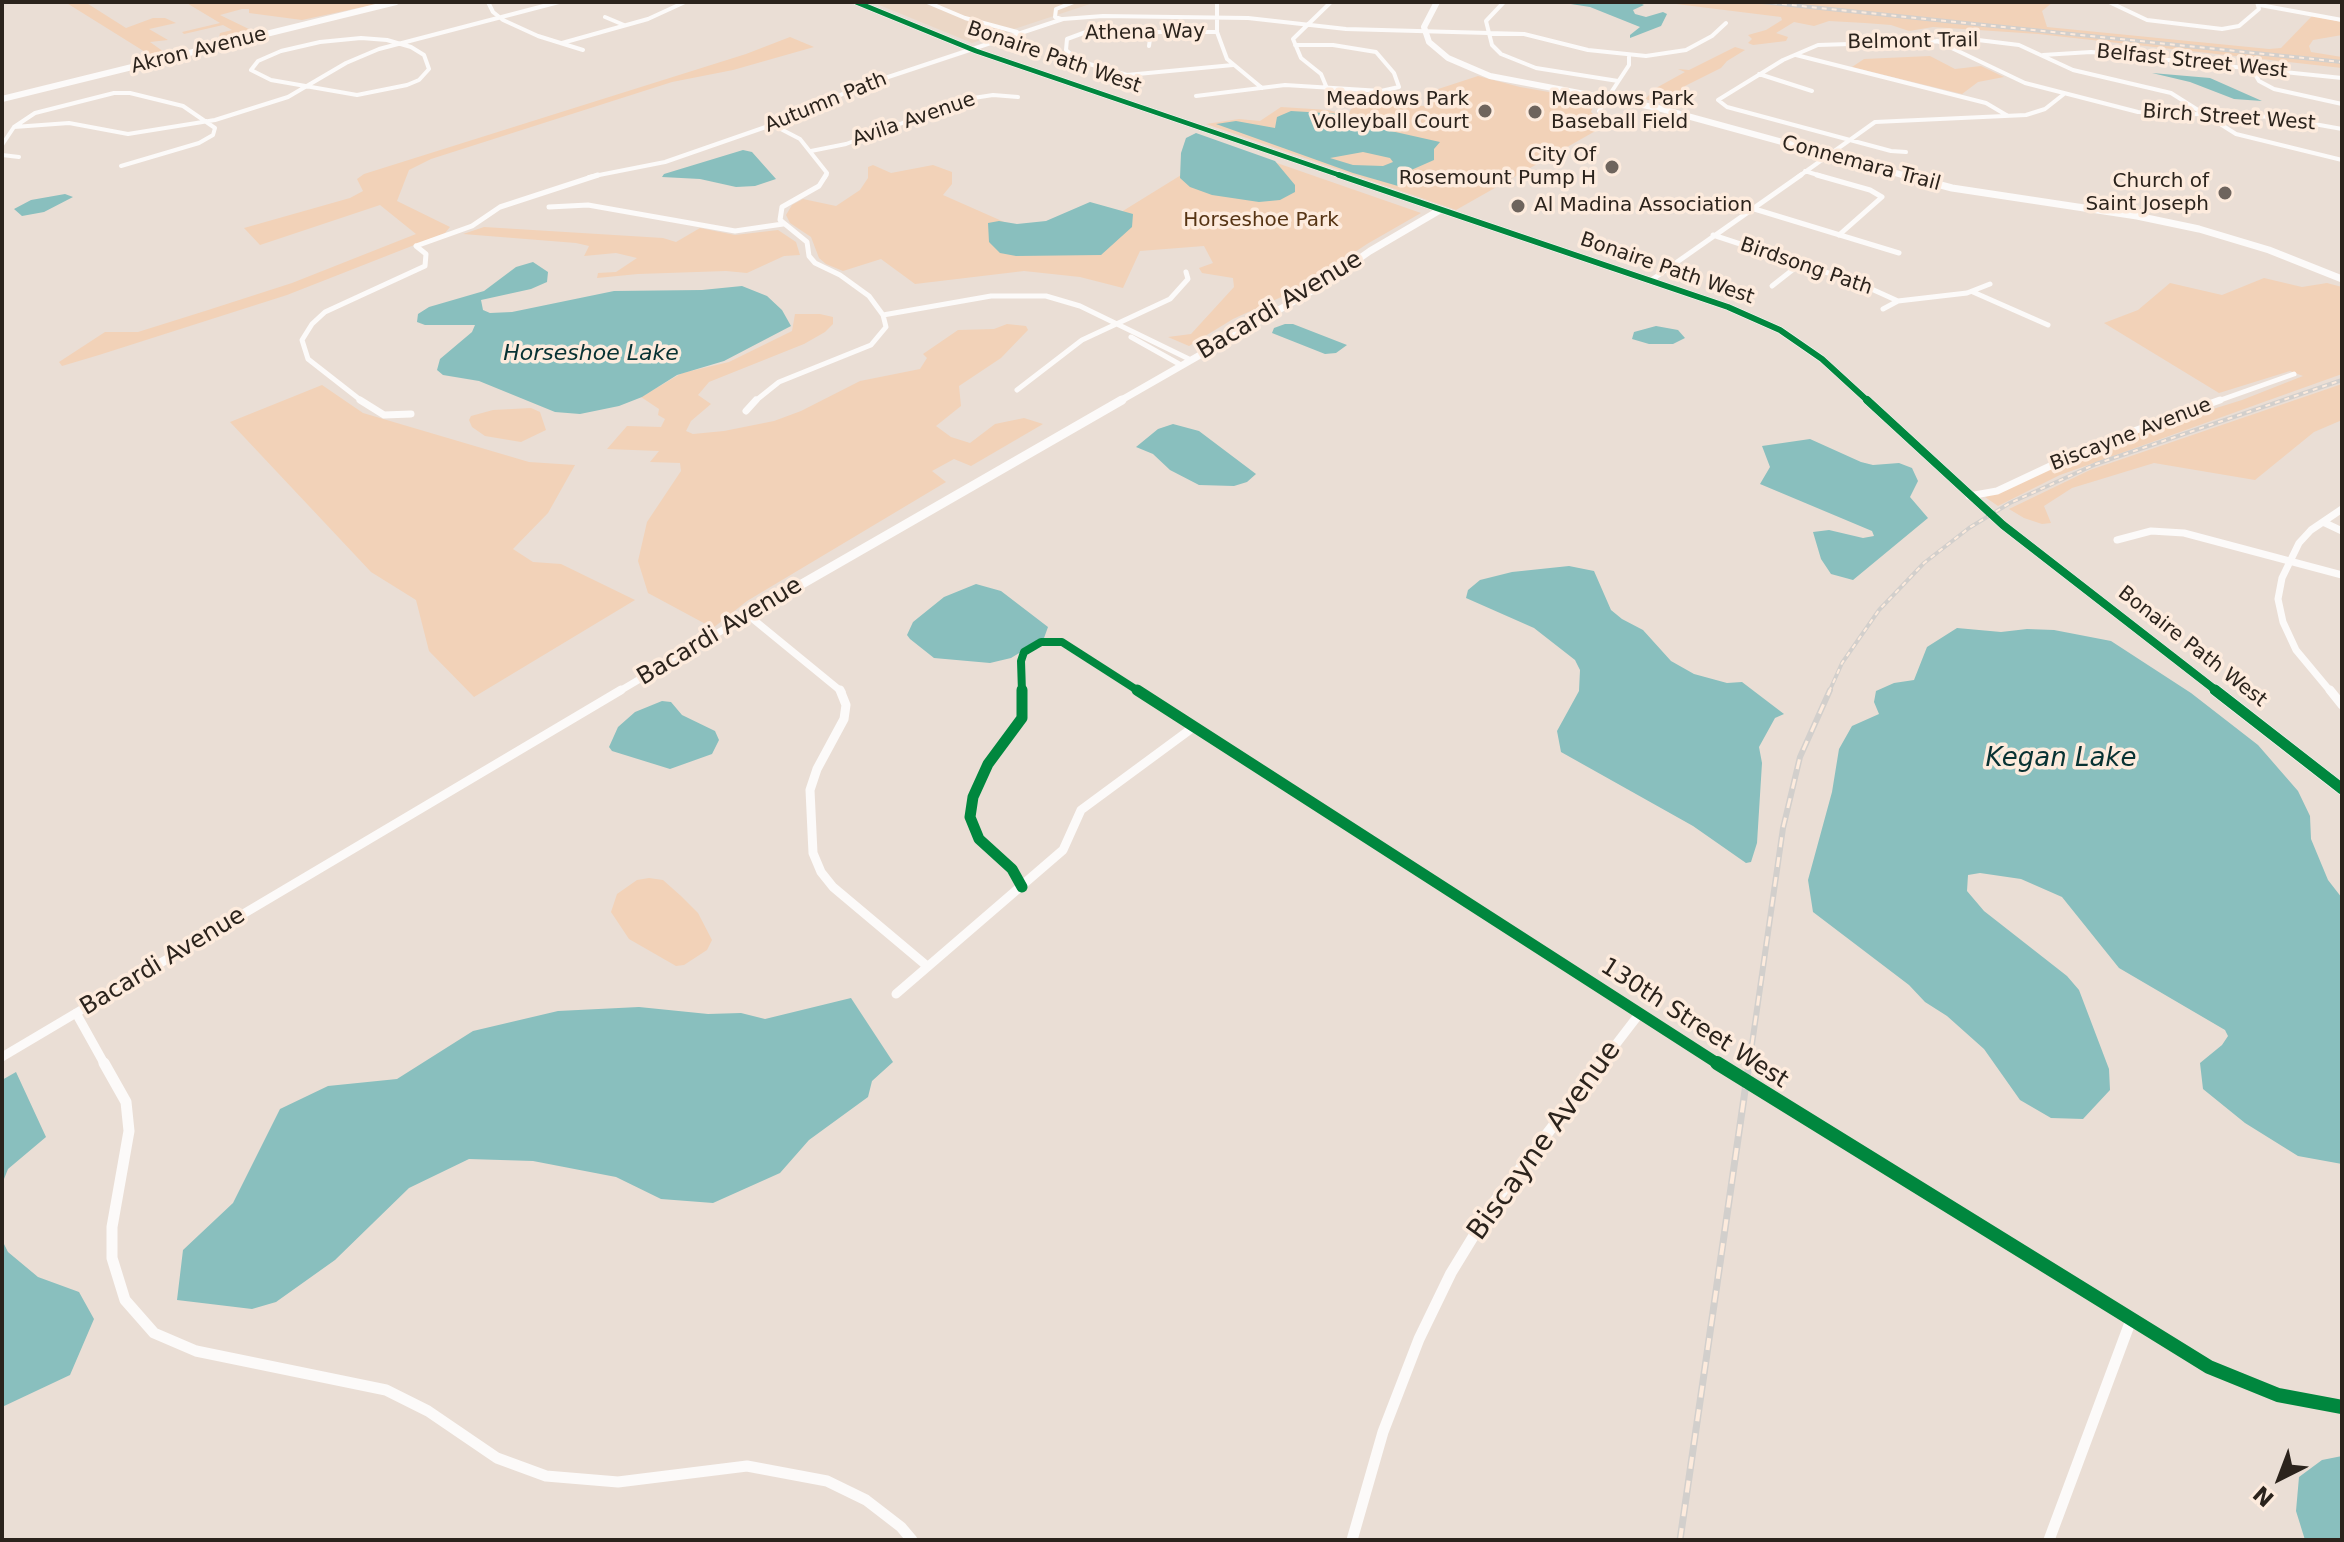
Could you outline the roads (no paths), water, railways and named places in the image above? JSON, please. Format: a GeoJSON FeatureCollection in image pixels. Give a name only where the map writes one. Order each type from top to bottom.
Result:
{"type":"FeatureCollection","features":[{"type":"Feature","properties":{"kind":"street","name":"Akron Avenue"},"geometry":{"type":"LineString","coordinates":[[2,99],[396,2]]}},
{"type":"Feature","properties":{"kind":"street"},"geometry":{"type":"LineString","coordinates":[[488,2],[499,18],[583,50]]}},
{"type":"Feature","properties":{"kind":"street"},"geometry":{"type":"LineString","coordinates":[[14,127],[73,123],[128,134],[208,121],[280,101],[346,63],[398,43],[559,2]]}},
{"type":"Feature","properties":{"kind":"street"},"geometry":{"type":"LineString","coordinates":[[562,43],[625,26],[685,2]]}},
{"type":"Feature","properties":{"kind":"street"},"geometry":{"type":"LineString","coordinates":[[720,2],[738,2]]}},
{"type":"Feature","properties":{"kind":"street","name":"Bonaire Path West"},"geometry":{"type":"LineString","coordinates":[[856,2],[971,49],[1743,313],[1802,344],[1969,496],[2342,789]]}},
{"type":"Feature","properties":{"kind":"street"},"geometry":{"type":"LineString","coordinates":[[927,2],[965,18],[1018,33]]}},
{"type":"Feature","properties":{"kind":"street"},"geometry":{"type":"LineString","coordinates":[[1061,20],[1055,17],[1056,9],[1074,2]]}},
{"type":"Feature","properties":{"kind":"street"},"geometry":{"type":"LineString","coordinates":[[1217,2],[1217,32],[1227,59],[1262,88]]}},
{"type":"Feature","properties":{"kind":"street"},"geometry":{"type":"LineString","coordinates":[[1326,86],[1321,74],[1301,58],[1294,36],[1331,2]]}},
{"type":"Feature","properties":{"kind":"street"},"geometry":{"type":"LineString","coordinates":[[1424,32],[1426,19],[1437,2]]}},
{"type":"Feature","properties":{"kind":"street"},"geometry":{"type":"LineString","coordinates":[[1504,2],[1486,20],[1496,50],[1522,64],[1618,81]]}},
{"type":"Feature","properties":{"kind":"street"},"geometry":{"type":"LineString","coordinates":[[2109,2],[2147,20],[2222,29],[2238,27],[2258,4],[2342,20]]}},
{"type":"Feature","properties":{"kind":"street"},"geometry":{"type":"LineString","coordinates":[[2293,10],[2302,2]]}},
{"type":"Feature","properties":{"kind":"street","name":"Autumn Path"},"geometry":{"type":"LineString","coordinates":[[411,414],[384,415],[361,401],[308,359],[302,340],[312,324],[325,312],[420,270],[427,259],[416,246],[472,226],[500,207],[541,192],[591,176],[654,166],[806,113],[841,93],[1061,20],[1103,16],[1258,18],[1306,25],[1535,35],[1582,49],[1629,56],[1681,52],[1709,38],[1726,23]]}},
{"type":"Feature","properties":{"kind":"street"},"geometry":{"type":"LineString","coordinates":[[605,17],[625,26]]}},
{"type":"Feature","properties":{"kind":"street"},"geometry":{"type":"LineString","coordinates":[[1149,46],[1151,32]]}},
{"type":"Feature","properties":{"kind":"street","name":"Athena Way"},"geometry":{"type":"LineString","coordinates":[[1217,32],[1081,33],[1067,39],[1066,50],[1079,61],[1127,75],[1233,65]]}},
{"type":"Feature","properties":{"kind":"street","name":"Connemara Trail"},"geometry":{"type":"LineString","coordinates":[[1424,32],[1436,50],[1477,71],[1518,83],[1675,113],[1961,190],[2128,214],[2199,229],[2269,250],[2342,279]]}},
{"type":"Feature","properties":{"kind":"street"},"geometry":{"type":"LineString","coordinates":[[369,38],[420,51],[429,66],[425,74],[414,82],[383,91],[357,95],[308,87],[260,76],[253,72],[252,67],[272,54],[320,42],[369,38]]}},
{"type":"Feature","properties":{"kind":"street","name":"Belmont Trail"},"geometry":{"type":"LineString","coordinates":[[1849,140],[1720,103],[1719,99],[1795,55],[1826,43],[1883,45],[1962,39],[2004,42],[2073,70],[2171,93],[2228,130],[2247,138],[2342,160]]}},
{"type":"Feature","properties":{"kind":"street","name":"Birch Street West"},"geometry":{"type":"LineString","coordinates":[[1936,40],[2019,81],[2151,114],[2275,117],[2342,129]]}},
{"type":"Feature","properties":{"kind":"street"},"geometry":{"type":"LineString","coordinates":[[1196,96],[1262,88],[1326,86],[1363,91],[1394,89],[1400,85],[1376,52],[1333,45],[1295,45]]}},
{"type":"Feature","properties":{"kind":"street","name":"Belfast Street West"},"geometry":{"type":"LineString","coordinates":[[2042,55],[2091,52],[2342,78]]}},
{"type":"Feature","properties":{"kind":"street"},"geometry":{"type":"LineString","coordinates":[[1795,55],[1986,103],[2009,116]]}},
{"type":"Feature","properties":{"kind":"street"},"geometry":{"type":"LineString","coordinates":[[1628,128],[1613,124],[1601,115],[1600,109],[1630,64],[1629,56]]}},
{"type":"Feature","properties":{"kind":"street"},"geometry":{"type":"LineString","coordinates":[[2252,69],[2259,81],[2278,90],[2342,104]]}},
{"type":"Feature","properties":{"kind":"street"},"geometry":{"type":"LineString","coordinates":[[1759,74],[1812,91]]}},
{"type":"Feature","properties":{"kind":"street"},"geometry":{"type":"LineString","coordinates":[[2,145],[14,127],[46,109],[118,93],[179,105],[208,121],[216,131],[205,141],[121,166]]}},
{"type":"Feature","properties":{"kind":"street"},"geometry":{"type":"LineString","coordinates":[[1650,281],[1872,124],[1889,119],[2009,116],[2040,111],[2064,94]]}},
{"type":"Feature","properties":{"kind":"street","name":"Avila Avenue"},"geometry":{"type":"LineString","coordinates":[[811,151],[846,144],[973,98],[1018,97]]}},
{"type":"Feature","properties":{"kind":"street"},"geometry":{"type":"LineString","coordinates":[[746,411],[779,382],[871,345],[885,330],[883,315],[861,288],[813,261],[807,242],[783,224],[779,216],[782,207],[816,188],[827,177],[826,171],[797,136],[773,125]]}},
{"type":"Feature","properties":{"kind":"street"},"geometry":{"type":"LineString","coordinates":[[1849,140],[1906,152]]}},
{"type":"Feature","properties":{"kind":"street"},"geometry":{"type":"LineString","coordinates":[[2,155],[19,157]]}},
{"type":"Feature","properties":{"kind":"street"},"geometry":{"type":"LineString","coordinates":[[1805,171],[1870,190],[1882,197],[1839,235]]}},
{"type":"Feature","properties":{"kind":"street"},"geometry":{"type":"LineString","coordinates":[[1715,197],[1899,253]]}},
{"type":"Feature","properties":{"kind":"street"},"geometry":{"type":"LineString","coordinates":[[549,207],[595,206],[730,230],[759,230],[783,224]]}},
{"type":"Feature","properties":{"kind":"street","name":"Bacardi Avenue"},"geometry":{"type":"LineString","coordinates":[[2,1057],[748,615],[1317,288],[1370,251],[1440,210]]}},
{"type":"Feature","properties":{"kind":"street","name":"Birdsong Path"},"geometry":{"type":"LineString","coordinates":[[1713,235],[1856,282],[1898,301]]}},
{"type":"Feature","properties":{"kind":"street"},"geometry":{"type":"LineString","coordinates":[[1772,286],[1800,264]]}},
{"type":"Feature","properties":{"kind":"street"},"geometry":{"type":"LineString","coordinates":[[1017,390],[1074,345],[1170,299],[1188,279],[1186,272]]}},
{"type":"Feature","properties":{"kind":"street"},"geometry":{"type":"LineString","coordinates":[[2332,275],[2342,272]]}},
{"type":"Feature","properties":{"kind":"street"},"geometry":{"type":"LineString","coordinates":[[1883,309],[1898,301],[1972,292],[1990,284]]}},
{"type":"Feature","properties":{"kind":"street"},"geometry":{"type":"LineString","coordinates":[[1972,292],[2048,325]]}},
{"type":"Feature","properties":{"kind":"street"},"geometry":{"type":"LineString","coordinates":[[883,315],[991,296],[1023,294],[1074,303],[1191,360]]}},
{"type":"Feature","properties":{"kind":"street"},"geometry":{"type":"LineString","coordinates":[[1114,325],[1153,352],[1181,365]]}},
{"type":"Feature","properties":{"kind":"street","name":"Biscayne Avenue"},"geometry":{"type":"LineString","coordinates":[[1969,496],[1997,491],[2095,445],[2294,374]]}},
{"type":"Feature","properties":{"kind":"street"},"geometry":{"type":"LineString","coordinates":[[2342,509],[2306,534],[2290,561],[2278,593],[2283,622],[2304,662],[2342,705]]}},
{"type":"Feature","properties":{"kind":"street"},"geometry":{"type":"LineString","coordinates":[[2323,522],[2342,531]]}},
{"type":"Feature","properties":{"kind":"street"},"geometry":{"type":"LineString","coordinates":[[2117,540],[2141,532],[2171,531],[2342,575]]}},
{"type":"Feature","properties":{"kind":"street"},"geometry":{"type":"LineString","coordinates":[[748,615],[832,681],[842,692],[846,705],[844,719],[817,769],[810,790],[813,853],[821,872],[833,887],[927,966]]}},
{"type":"Feature","properties":{"kind":"street","name":"130th Street West"},"geometry":{"type":"LineString","coordinates":[[1022,887],[1012,869],[979,839],[970,817],[973,797],[988,764],[1022,718],[1021,661],[1024,652],[1041,642],[1062,642],[1817,1127],[2209,1367],[2249,1386],[2278,1395],[2342,1407]]}},
{"type":"Feature","properties":{"kind":"street"},"geometry":{"type":"LineString","coordinates":[[896,994],[1063,850],[1081,810],[1195,726]]}},
{"type":"Feature","properties":{"kind":"street"},"geometry":{"type":"LineString","coordinates":[[76,1013],[126,1102],[129,1131],[112,1227],[112,1258],[125,1300],[154,1333],[196,1351],[386,1390],[428,1411],[497,1458],[546,1476],[618,1482],[747,1466],[827,1481],[866,1500],[901,1527],[912,1540]]}},
{"type":"Feature","properties":{"kind":"street","name":"Biscayne Avenue"},"geometry":{"type":"LineString","coordinates":[[1352,1540],[1383,1432],[1419,1339],[1451,1273],[1495,1201],[1640,1013]]}},
{"type":"Feature","properties":{"kind":"street"},"geometry":{"type":"LineString","coordinates":[[2049,1540],[2131,1320]]}},
{"type":"Feature","properties":{"kind":"water"},"geometry":{"type":"Polygon","coordinates":[[[1558,2],[1640,3],[1644,5],[1633,10],[1635,14],[1646,17],[1663,12],[1667,14],[1661,26],[1630,38],[1640,27],[1590,7],[1558,2]]]}},
{"type":"Feature","properties":{"kind":"water"},"geometry":{"type":"Polygon","coordinates":[[[2152,73],[2210,78],[2262,101],[2234,99],[2190,82],[2152,73]]]}},
{"type":"Feature","properties":{"kind":"water"},"geometry":{"type":"Polygon","coordinates":[[[1291,111],[1341,114],[1382,129],[1440,142],[1434,149],[1434,160],[1409,171],[1406,174],[1413,180],[1398,186],[1216,124],[1236,121],[1275,128],[1277,117],[1291,111]],[[1363,152],[1330,158],[1353,165],[1383,166],[1393,162],[1390,158],[1363,152]]]}},
{"type":"Feature","properties":{"kind":"water"},"geometry":{"type":"Polygon","coordinates":[[[1196,133],[1275,161],[1295,185],[1295,192],[1280,200],[1259,202],[1212,195],[1190,187],[1180,178],[1181,153],[1186,138],[1196,133]]]}},
{"type":"Feature","properties":{"kind":"water"},"geometry":{"type":"Polygon","coordinates":[[[743,150],[752,152],[776,179],[755,186],[736,187],[700,179],[662,177],[664,174],[743,150]]]}},
{"type":"Feature","properties":{"kind":"water"},"geometry":{"type":"Polygon","coordinates":[[[65,194],[73,197],[44,212],[22,216],[14,209],[31,200],[65,194]]]}},
{"type":"Feature","properties":{"kind":"water"},"geometry":{"type":"Polygon","coordinates":[[[1090,202],[1133,214],[1132,227],[1101,255],[1016,256],[1000,253],[989,242],[988,223],[1046,221],[1090,202]]]}},
{"type":"Feature","properties":{"kind":"water","name":"Horseshoe Lake"},"geometry":{"type":"Polygon","coordinates":[[[533,262],[548,272],[547,282],[531,289],[481,300],[483,310],[490,313],[512,312],[614,291],[702,290],[742,286],[767,296],[782,310],[791,326],[724,361],[677,375],[642,397],[619,406],[580,414],[555,412],[479,381],[443,375],[437,370],[440,359],[472,332],[475,325],[425,325],[417,322],[418,314],[429,307],[484,291],[516,267],[533,262]]]}},
{"type":"Feature","properties":{"kind":"water"},"geometry":{"type":"Polygon","coordinates":[[[1293,324],[1347,345],[1336,353],[1325,354],[1272,333],[1274,328],[1293,324]]]}},
{"type":"Feature","properties":{"kind":"water"},"geometry":{"type":"Polygon","coordinates":[[[1656,326],[1678,330],[1685,338],[1673,344],[1649,344],[1632,339],[1634,332],[1656,326]]]}},
{"type":"Feature","properties":{"kind":"water"},"geometry":{"type":"Polygon","coordinates":[[[1173,424],[1199,431],[1256,474],[1247,482],[1234,486],[1199,485],[1170,470],[1153,454],[1136,447],[1158,429],[1173,424]]]}},
{"type":"Feature","properties":{"kind":"water"},"geometry":{"type":"Polygon","coordinates":[[[1810,439],[1861,462],[1873,465],[1899,463],[1912,468],[1918,481],[1910,497],[1928,518],[1853,580],[1831,574],[1821,559],[1813,532],[1829,530],[1863,538],[1874,536],[1872,531],[1760,484],[1770,467],[1762,446],[1810,439]]]}},
{"type":"Feature","properties":{"kind":"water"},"geometry":{"type":"Polygon","coordinates":[[[1569,566],[1594,571],[1611,610],[1643,630],[1671,661],[1694,674],[1727,683],[1742,682],[1784,714],[1775,718],[1759,747],[1762,763],[1757,843],[1751,862],[1746,863],[1693,826],[1561,752],[1557,731],[1579,691],[1580,670],[1575,660],[1534,628],[1466,598],[1468,590],[1480,580],[1512,572],[1569,566]]]}},
{"type":"Feature","properties":{"kind":"water"},"geometry":{"type":"Polygon","coordinates":[[[976,584],[1001,591],[1048,627],[1044,638],[1011,658],[990,663],[934,658],[910,639],[907,635],[913,622],[944,597],[976,584]]]}},
{"type":"Feature","properties":{"kind":"water","name":"Kegan Lake"},"geometry":{"type":"Polygon","coordinates":[[[1957,628],[2001,632],[2054,630],[2111,641],[2191,693],[2258,745],[2298,791],[2310,816],[2311,839],[2328,880],[2342,898],[2342,1164],[2298,1156],[2245,1123],[2203,1089],[2200,1063],[2222,1045],[2228,1036],[2225,1030],[2119,968],[2062,897],[2021,879],[1980,873],[1968,875],[1967,891],[1984,911],[2067,976],[2079,990],[2109,1069],[2110,1090],[2083,1119],[2051,1118],[2020,1100],[1984,1049],[1947,1016],[1925,1002],[1909,985],[1813,912],[1808,880],[1832,792],[1839,749],[1852,726],[1879,714],[1874,702],[1876,691],[1894,683],[1914,680],[1927,647],[1957,628]]]}},
{"type":"Feature","properties":{"kind":"water"},"geometry":{"type":"Polygon","coordinates":[[[662,701],[671,702],[682,715],[715,731],[719,740],[712,754],[670,769],[612,751],[609,747],[618,727],[635,712],[662,701]]]}},
{"type":"Feature","properties":{"kind":"water"},"geometry":{"type":"Polygon","coordinates":[[[851,998],[893,1062],[872,1081],[868,1097],[809,1140],[780,1173],[713,1203],[661,1199],[616,1177],[533,1161],[469,1159],[409,1188],[335,1260],[276,1302],[252,1309],[177,1300],[183,1250],[233,1203],[280,1109],[328,1086],[397,1079],[473,1031],[558,1011],[639,1007],[708,1014],[741,1013],[765,1019],[851,998]]]}},
{"type":"Feature","properties":{"kind":"water"},"geometry":{"type":"Polygon","coordinates":[[[16,1072],[46,1137],[8,1169],[2,1184],[2,1080],[16,1072]]]}},
{"type":"Feature","properties":{"kind":"water"},"geometry":{"type":"Polygon","coordinates":[[[2,1240],[8,1252],[38,1277],[79,1292],[94,1319],[70,1375],[2,1407],[2,1240]]]}},
{"type":"Feature","properties":{"kind":"water"},"geometry":{"type":"Polygon","coordinates":[[[2342,1456],[2342,1540],[2305,1540],[2296,1511],[2299,1477],[2322,1460],[2342,1456]]]}},
{"type":"Feature","properties":{"kind":"railway"},"geometry":{"type":"LineString","coordinates":[[1762,2],[2342,62]]}},
{"type":"Feature","properties":{"kind":"railway"},"geometry":{"type":"LineString","coordinates":[[1829,692],[1842,663],[1879,610],[1924,563],[1969,528],[2010,503],[2096,464],[2342,380]]}},
{"type":"Feature","properties":{"kind":"railway"},"geometry":{"type":"LineString","coordinates":[[1749,1065],[1783,828],[1800,757],[1830,690]]}},
{"type":"Feature","properties":{"kind":"railway"},"geometry":{"type":"LineString","coordinates":[[1680,1540],[1749,1063]]}},
{"type":"Feature","properties":{"kind":"place","name":"Meadows Park Volleyball Court"},"geometry":{"type":"Point","coordinates":[1485,111]}},
{"type":"Feature","properties":{"kind":"place","name":"Meadows Park Baseball Field"},"geometry":{"type":"Point","coordinates":[1535,112]}},
{"type":"Feature","properties":{"kind":"place","name":"City Of Rosemount Pump H"},"geometry":{"type":"Point","coordinates":[1612,167]}},
{"type":"Feature","properties":{"kind":"place","name":"Church of Saint Joseph"},"geometry":{"type":"Point","coordinates":[2225,193]}},
{"type":"Feature","properties":{"kind":"place","name":"Al Madina Association"},"geometry":{"type":"Point","coordinates":[1518,206]}},
{"type":"Feature","properties":{"kind":"park label","name":"Horseshoe Park"},"geometry":{"type":"Point","coordinates":[1261,221]}}]}
